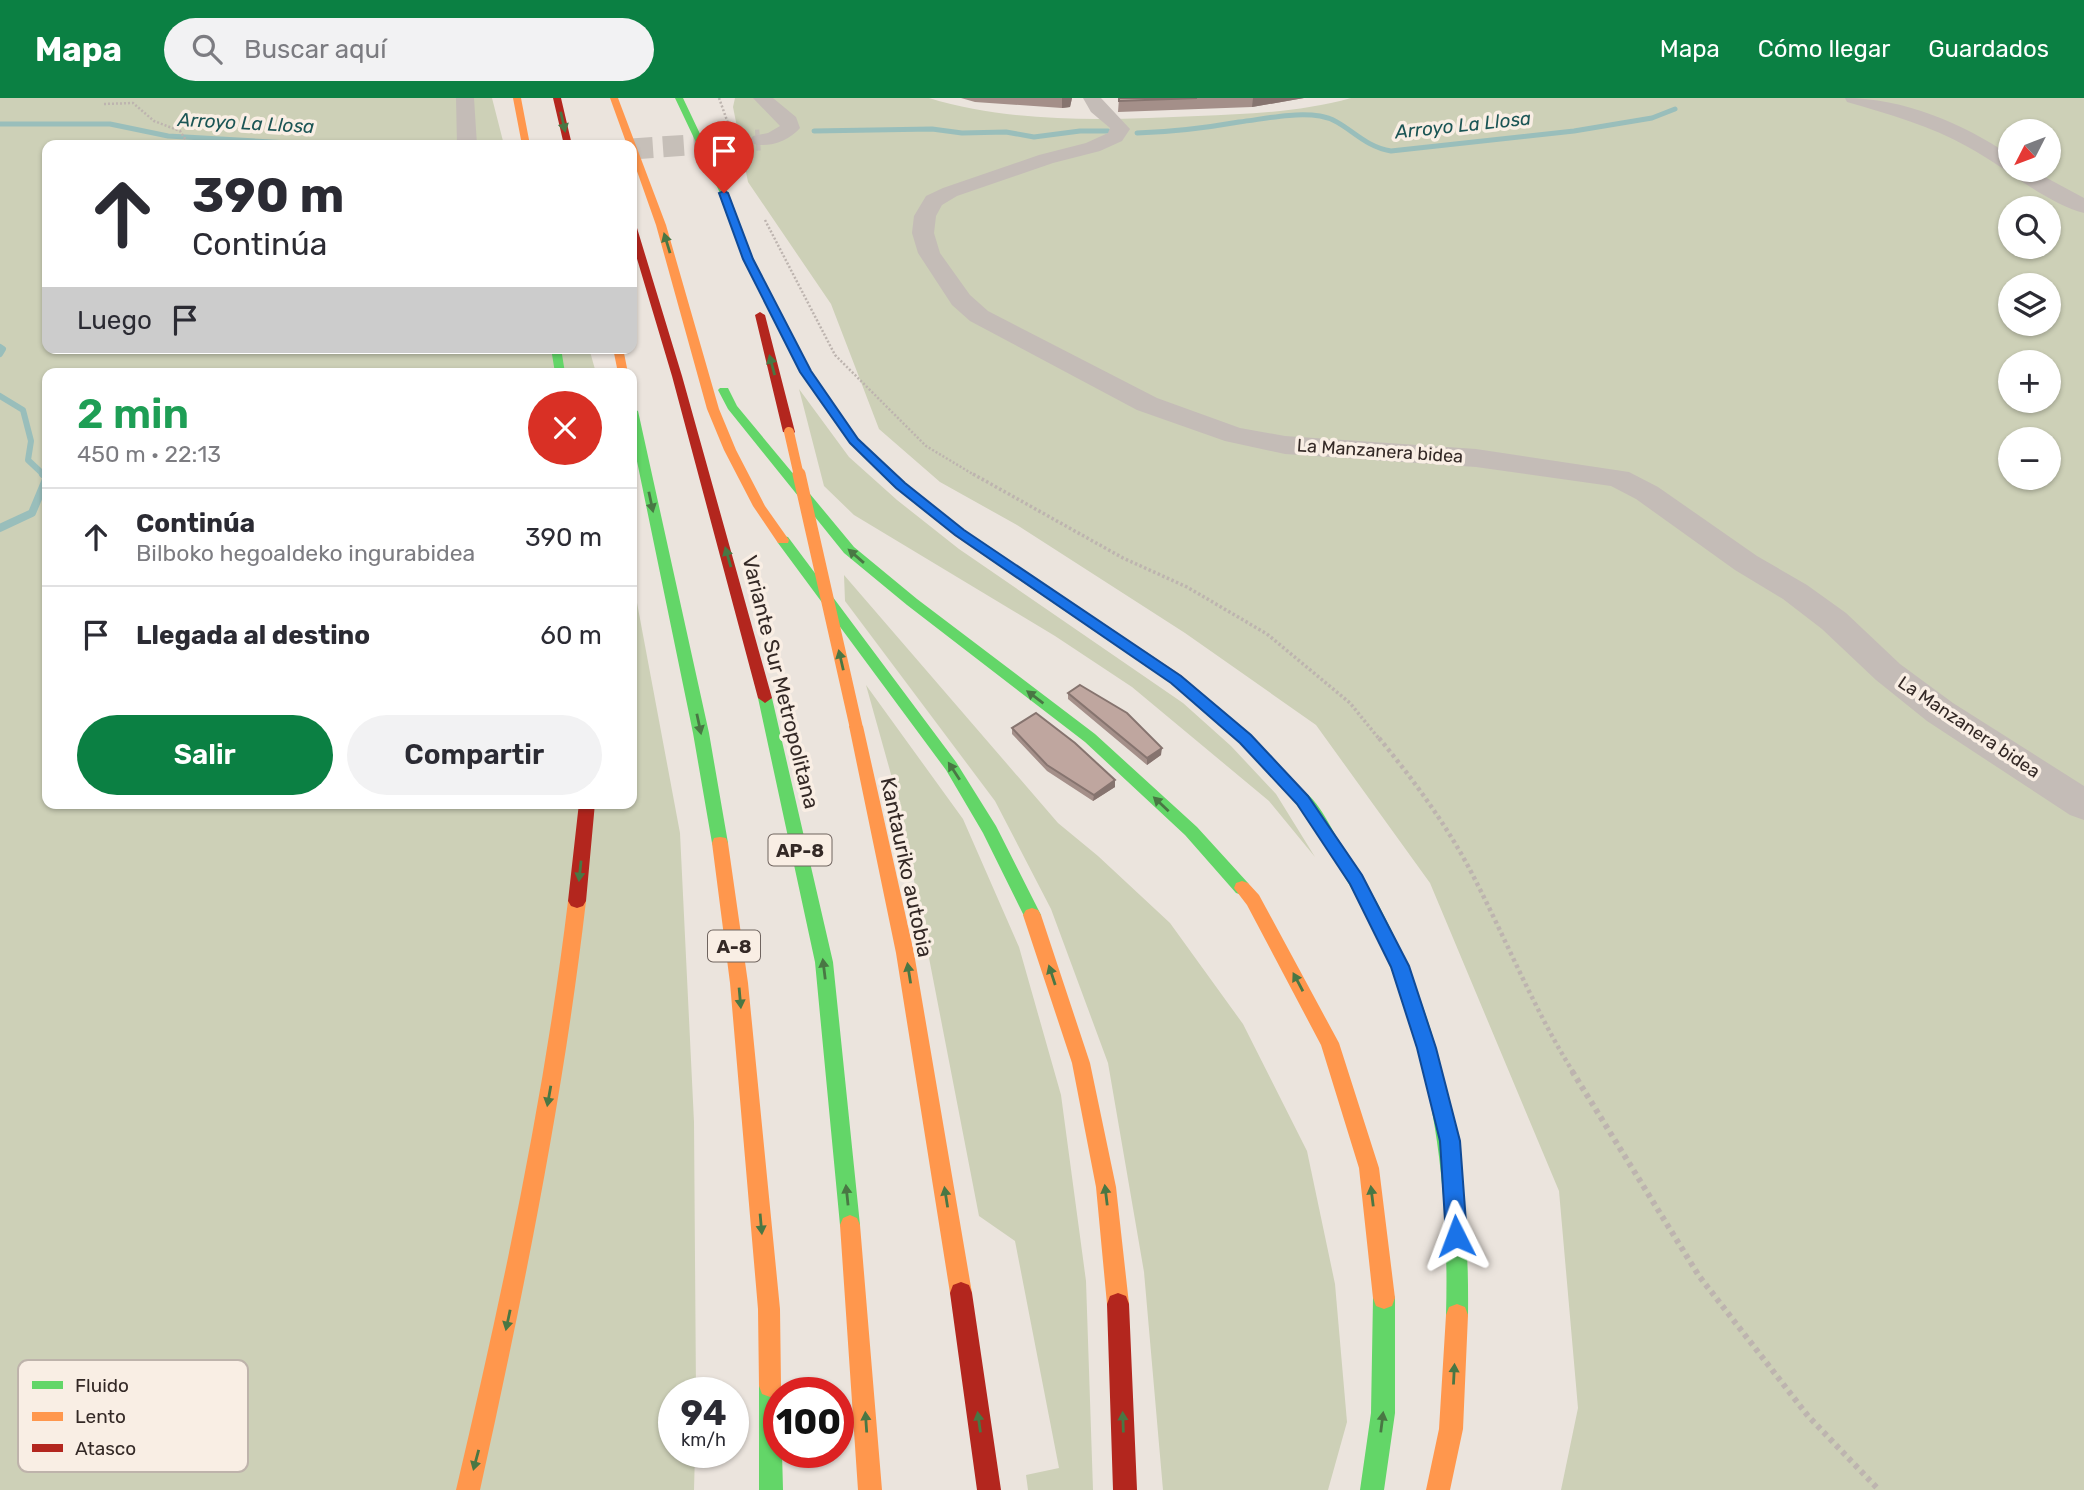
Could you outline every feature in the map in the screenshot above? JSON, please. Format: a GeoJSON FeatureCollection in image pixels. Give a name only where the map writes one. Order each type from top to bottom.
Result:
{"type":"FeatureCollection","features":[{"type":"Feature","properties":{"kind":"highway"},"geometry":{"type":"LineString","coordinates":[[517,98],[525,140]]}},
{"type":"Feature","properties":{"kind":"highway"},"geometry":{"type":"LineString","coordinates":[[557,98],[567,140]]}},
{"type":"Feature","properties":{"kind":"highway"},"geometry":{"type":"LineString","coordinates":[[614,98],[630,140]]}},
{"type":"Feature","properties":{"kind":"highway"},"geometry":{"type":"LineString","coordinates":[[679,98],[724,193],[748,259],[805,372],[854,441],[900,486],[959,533],[1176,679],[1245,739],[1303,800],[1356,880],[1400,966],[1427,1048],[1450,1141],[1460,1284],[1451,1429],[1438,1490]]}},
{"type":"Feature","properties":{"kind":"highway"},"geometry":{"type":"LineString","coordinates":[[637,159],[662,225],[713,409],[730,450],[760,506],[796,560],[951,766],[990,830],[1034,918],[1081,1063],[1105,1187],[1120,1324],[1125,1490]]}},
{"type":"Feature","properties":{"kind":"highway","name":"Variante Sur Metropolitana"},"geometry":{"type":"LineString","coordinates":[[637,244],[688,412],[768,706],[824,962],[855,1278],[870,1490]]}},
{"type":"Feature","properties":{"kind":"highway","name":"Kantauriko autobia"},"geometry":{"type":"LineString","coordinates":[[748,259],[856,726],[905,953],[960,1283],[989,1490]]}},
{"type":"Feature","properties":{"kind":"highway"},"geometry":{"type":"LineString","coordinates":[[687,309],[732,407],[849,550],[912,602],[1090,738],[1191,831],[1253,900],[1330,1043],[1369,1168],[1384,1296],[1383,1413],[1372,1490]]}},
{"type":"Feature","properties":{"kind":"highway","name":"A-8"},"geometry":{"type":"LineString","coordinates":[[637,434],[701,733],[739,983],[769,1309],[771,1490]]}},
{"type":"Feature","properties":{"kind":"highway"},"geometry":{"type":"LineString","coordinates":[[468,1490],[518,1272],[566,997],[585,809]]}},
{"type":"Feature","properties":{"kind":"street"},"geometry":{"type":"LineString","coordinates":[[465,98],[467,140]]}},
{"type":"Feature","properties":{"kind":"street"},"geometry":{"type":"LineString","coordinates":[[760,140],[773,138],[790,128],[789,121],[762,98]]}},
{"type":"Feature","properties":{"kind":"street","name":"La Manzanera bidea"},"geometry":{"type":"LineString","coordinates":[[1092,98],[1101,113],[1117,123],[1120,129],[1115,137],[1093,147],[1046,159],[950,192],[934,201],[925,216],[923,233],[929,253],[961,300],[979,316],[1147,404],[1235,435],[1285,445],[1476,458],[1619,478],[1647,493],[1746,563],[1795,592],[1834,621],[1888,672],[1940,712],[2084,804]]}},
{"type":"Feature","properties":{"kind":"street"},"geometry":{"type":"LineString","coordinates":[[1854,98],[1908,113],[1941,126],[1998,156]]}},
{"type":"Feature","properties":{"kind":"street"},"geometry":{"type":"LineString","coordinates":[[2039,182],[2084,207]]}},
{"type":"Feature","properties":{"kind":"path"},"geometry":{"type":"LineString","coordinates":[[104,104],[132,103],[154,121],[180,131],[186,140]]}},
{"type":"Feature","properties":{"kind":"green space"},"geometry":{"type":"Polygon","coordinates":[[[0,98],[492,98],[503,140],[42,140],[42,354],[591,354],[595,368],[42,368],[42,809],[637,809],[637,603],[680,833],[694,1122],[696,1377],[658,1377],[658,1468],[695,1468],[694,1490],[0,1490],[0,98]]]}},
{"type":"Feature","properties":{"kind":"green space"},"geometry":{"type":"Polygon","coordinates":[[[735,98],[929,98],[994,112],[1096,119],[1256,113],[1351,98],[2084,98],[2084,1490],[1561,1490],[1578,1408],[1559,1191],[1430,883],[1316,725],[1185,633],[1017,525],[940,482],[879,429],[831,304],[748,182],[733,107],[735,98]]]}},
{"type":"Feature","properties":{"kind":"green space"},"geometry":{"type":"Polygon","coordinates":[[[799,389],[849,457],[897,500],[959,549],[1183,703],[1231,746],[1276,794],[1315,857],[1269,801],[1132,687],[1055,636],[854,515],[824,486],[799,389]]]}},
{"type":"Feature","properties":{"kind":"green space"},"geometry":{"type":"Polygon","coordinates":[[[844,575],[1058,823],[1170,923],[1243,1024],[1307,1151],[1335,1284],[1347,1422],[1328,1490],[1163,1490],[1144,1272],[1108,1063],[1051,909],[995,801],[845,601],[844,575]]]}},
{"type":"Feature","properties":{"kind":"green space"},"geometry":{"type":"Polygon","coordinates":[[[866,685],[963,819],[1019,947],[1061,1095],[1086,1281],[1093,1490],[1028,1490],[1026,1475],[1059,1468],[1015,1241],[979,1216],[899,803],[866,685]]]}},
{"type":"Feature","properties":{"kind":"building"},"geometry":{"type":"Polygon","coordinates":[[[1119,98],[1197,98],[1119,101],[1119,98]]]}},
{"type":"Feature","properties":{"kind":"building"},"geometry":{"type":"Polygon","coordinates":[[[1080,685],[1127,713],[1162,748],[1147,758],[1068,693],[1080,685]]]}},
{"type":"Feature","properties":{"kind":"building"},"geometry":{"type":"Polygon","coordinates":[[[1036,713],[1075,743],[1115,780],[1094,795],[1047,765],[1012,728],[1036,713]]]}},
{"type":"Feature","properties":{"kind":"waterway","name":"Arroyo La Llosa"},"geometry":{"type":"LineString","coordinates":[[1137,133],[1279,116],[1310,115],[1329,118],[1370,144],[1391,151],[1574,131],[1652,118],[1675,109]]}},
{"type":"Feature","properties":{"kind":"waterway","name":"Arroyo La Llosa"},"geometry":{"type":"LineString","coordinates":[[0,124],[110,124],[168,136],[237,140]]}},
{"type":"Feature","properties":{"kind":"waterway","name":"Arroyo La Llosa"},"geometry":{"type":"LineString","coordinates":[[814,131],[932,129],[962,133],[1006,132],[1034,137],[1080,131],[1108,131]]}},
{"type":"Feature","properties":{"kind":"waterway"},"geometry":{"type":"LineString","coordinates":[[0,347],[3,349],[0,354]]}},
{"type":"Feature","properties":{"kind":"waterway"},"geometry":{"type":"LineString","coordinates":[[0,396],[23,410],[31,441],[28,460],[42,473]]}},
{"type":"Feature","properties":{"kind":"waterway"},"geometry":{"type":"LineString","coordinates":[[0,528],[32,513],[42,489]]}},
{"type":"Feature","properties":{"kind":"tunnel"},"geometry":{"type":"LineString","coordinates":[[637,149],[760,140]]}},
{"type":"Feature","properties":{"kind":"traffic: fast"},"geometry":{"type":"LineString","coordinates":[[679,98],[724,193],[748,259],[805,371],[854,441],[896,482]]}},
{"type":"Feature","properties":{"kind":"traffic: fast"},"geometry":{"type":"LineString","coordinates":[[557,354],[559,368]]}},
{"type":"Feature","properties":{"kind":"traffic: fast"},"geometry":{"type":"LineString","coordinates":[[724,390],[732,407],[849,550],[912,602],[1090,738],[1191,831],[1242,888]]}},
{"type":"Feature","properties":{"kind":"traffic: fast"},"geometry":{"type":"LineString","coordinates":[[637,434],[701,733],[720,843]]}},
{"type":"Feature","properties":{"kind":"traffic: fast"},"geometry":{"type":"LineString","coordinates":[[783,540],[951,766],[990,830],[1032,915]]}},
{"type":"Feature","properties":{"kind":"traffic: fast"},"geometry":{"type":"LineString","coordinates":[[765,698],[824,962],[850,1225]]}},
{"type":"Feature","properties":{"kind":"traffic: fast"},"geometry":{"type":"LineString","coordinates":[[1298,795],[1338,852],[1369,904],[1417,1015],[1447,1133],[1455,1194],[1457,1315]]}},
{"type":"Feature","properties":{"kind":"traffic: fast"},"geometry":{"type":"LineString","coordinates":[[1372,1490],[1383,1413],[1384,1298]]}},
{"type":"Feature","properties":{"kind":"traffic: fast"},"geometry":{"type":"LineString","coordinates":[[771,1468],[771,1490]]}},
{"type":"Feature","properties":{"kind":"traffic: slow"},"geometry":{"type":"LineString","coordinates":[[517,98],[525,140]]}},
{"type":"Feature","properties":{"kind":"traffic: slow"},"geometry":{"type":"LineString","coordinates":[[614,98],[630,140]]}},
{"type":"Feature","properties":{"kind":"traffic: slow"},"geometry":{"type":"LineString","coordinates":[[637,160],[661,225],[713,409],[730,450],[759,506],[783,540]]}},
{"type":"Feature","properties":{"kind":"traffic: slow"},"geometry":{"type":"LineString","coordinates":[[619,354],[622,368]]}},
{"type":"Feature","properties":{"kind":"traffic: slow"},"geometry":{"type":"LineString","coordinates":[[789,432],[856,726]]}},
{"type":"Feature","properties":{"kind":"traffic: slow"},"geometry":{"type":"LineString","coordinates":[[896,482],[959,533],[1176,679],[1245,739],[1298,795]]}},
{"type":"Feature","properties":{"kind":"traffic: slow"},"geometry":{"type":"LineString","coordinates":[[856,726],[905,953],[961,1293]]}},
{"type":"Feature","properties":{"kind":"traffic: slow"},"geometry":{"type":"LineString","coordinates":[[720,843],[739,983],[769,1309],[770,1377]]}},
{"type":"Feature","properties":{"kind":"traffic: slow"},"geometry":{"type":"LineString","coordinates":[[1242,888],[1253,900],[1330,1043],[1369,1168],[1384,1298]]}},
{"type":"Feature","properties":{"kind":"traffic: slow"},"geometry":{"type":"LineString","coordinates":[[468,1490],[532,1197],[557,1050],[577,901]]}},
{"type":"Feature","properties":{"kind":"traffic: slow"},"geometry":{"type":"LineString","coordinates":[[1032,915],[1081,1063],[1106,1187],[1118,1304]]}},
{"type":"Feature","properties":{"kind":"traffic: slow"},"geometry":{"type":"LineString","coordinates":[[850,1225],[870,1490]]}},
{"type":"Feature","properties":{"kind":"traffic: slow"},"geometry":{"type":"LineString","coordinates":[[1438,1490],[1451,1429],[1457,1315]]}},
{"type":"Feature","properties":{"kind":"traffic: jam"},"geometry":{"type":"LineString","coordinates":[[557,98],[567,140]]}},
{"type":"Feature","properties":{"kind":"traffic: jam"},"geometry":{"type":"LineString","coordinates":[[637,244],[677,376],[765,698]]}},
{"type":"Feature","properties":{"kind":"traffic: jam"},"geometry":{"type":"LineString","coordinates":[[760,315],[789,432]]}},
{"type":"Feature","properties":{"kind":"traffic: jam"},"geometry":{"type":"LineString","coordinates":[[577,901],[586,809]]}},
{"type":"Feature","properties":{"kind":"traffic: jam"},"geometry":{"type":"LineString","coordinates":[[961,1293],[989,1490]]}},
{"type":"Feature","properties":{"kind":"traffic: jam"},"geometry":{"type":"LineString","coordinates":[[1118,1304],[1125,1490]]}},
{"type":"Feature","properties":{"kind":"route"},"geometry":{"type":"LineString","coordinates":[[724,193],[748,259],[805,372],[827,407],[854,441],[900,486],[959,533],[1176,679],[1245,739],[1303,800],[1356,880],[1400,966],[1427,1048],[1450,1141],[1456,1236]]}}]}
